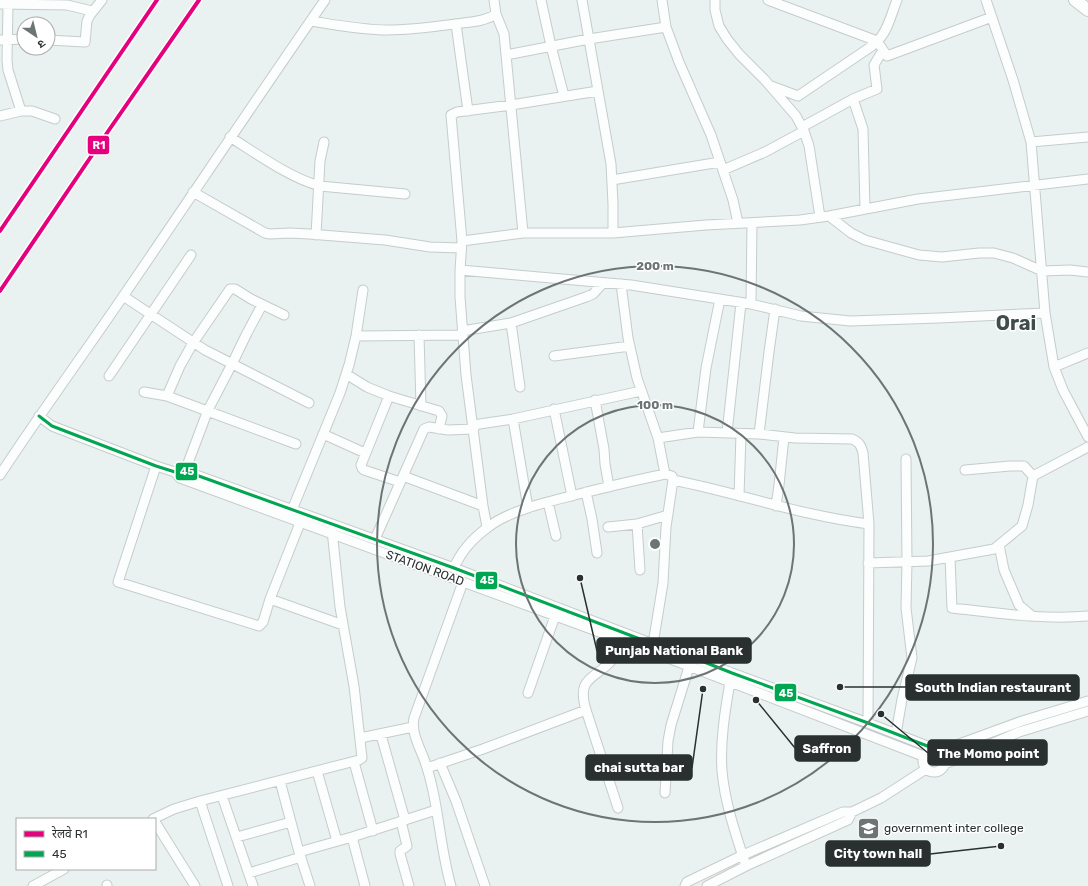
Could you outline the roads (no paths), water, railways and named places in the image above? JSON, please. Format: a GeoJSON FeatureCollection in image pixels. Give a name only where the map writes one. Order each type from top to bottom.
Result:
{"type":"FeatureCollection","features":[{"type":"Feature","properties":{"kind":"main road"},"geometry":{"type":"LineString","coordinates":[[1075,0],[1088,10]]}},
{"type":"Feature","properties":{"kind":"street"},"geometry":{"type":"LineString","coordinates":[[56,40],[84,42],[87,21],[92,11],[102,0]]}},
{"type":"Feature","properties":{"kind":"street"},"geometry":{"type":"LineString","coordinates":[[0,475],[325,0]]}},
{"type":"Feature","properties":{"kind":"street"},"geometry":{"type":"LineString","coordinates":[[494,0],[496,14],[504,34],[523,233]]}},
{"type":"Feature","properties":{"kind":"street"},"geometry":{"type":"LineString","coordinates":[[541,0],[564,96]]}},
{"type":"Feature","properties":{"kind":"street"},"geometry":{"type":"LineString","coordinates":[[582,0],[611,164],[613,232]]}},
{"type":"Feature","properties":{"kind":"street"},"geometry":{"type":"LineString","coordinates":[[662,0],[666,27],[679,62],[711,135],[722,166],[738,223]]}},
{"type":"Feature","properties":{"kind":"street"},"geometry":{"type":"LineString","coordinates":[[715,0],[719,26],[727,39],[771,86],[796,116],[803,129],[809,146],[824,217],[865,240],[920,255],[942,256],[994,253],[1013,258],[1042,270],[1070,270],[1088,272]]}},
{"type":"Feature","properties":{"kind":"street"},"geometry":{"type":"LineString","coordinates":[[768,0],[875,40],[887,56],[992,17]]}},
{"type":"Feature","properties":{"kind":"street"},"geometry":{"type":"LineString","coordinates":[[798,96],[872,46],[875,40],[882,38],[897,0]]}},
{"type":"Feature","properties":{"kind":"street"},"geometry":{"type":"LineString","coordinates":[[986,0],[1013,80],[1031,142],[1036,186],[1038,234],[1045,313],[1054,367],[1063,390],[1088,437]]}},
{"type":"Feature","properties":{"kind":"street"},"geometry":{"type":"LineString","coordinates":[[21,111],[4,70],[3,40],[8,3],[68,4],[92,11]]}},
{"type":"Feature","properties":{"kind":"street"},"geometry":{"type":"LineString","coordinates":[[311,21],[386,30],[418,29],[476,21],[496,14]]}},
{"type":"Feature","properties":{"kind":"street"},"geometry":{"type":"LineString","coordinates":[[456,24],[468,111]]}},
{"type":"Feature","properties":{"kind":"street"},"geometry":{"type":"LineString","coordinates":[[506,55],[589,39],[666,27]]}},
{"type":"Feature","properties":{"kind":"street"},"geometry":{"type":"LineString","coordinates":[[3,40],[16,39]]}},
{"type":"Feature","properties":{"kind":"street"},"geometry":{"type":"LineString","coordinates":[[612,180],[722,166],[765,152],[853,99],[877,89],[874,65],[883,50]]}},
{"type":"Feature","properties":{"kind":"street"},"geometry":{"type":"LineString","coordinates":[[771,86],[798,96]]}},
{"type":"Feature","properties":{"kind":"street"},"geometry":{"type":"LineString","coordinates":[[487,527],[466,375],[462,333],[460,297],[461,244],[450,119],[451,115],[453,113],[598,91]]}},
{"type":"Feature","properties":{"kind":"street"},"geometry":{"type":"LineString","coordinates":[[796,116],[798,96]]}},
{"type":"Feature","properties":{"kind":"street"},"geometry":{"type":"LineString","coordinates":[[853,99],[863,129],[863,186],[865,209]]}},
{"type":"Feature","properties":{"kind":"street"},"geometry":{"type":"LineString","coordinates":[[0,116],[21,111],[32,111],[55,119]]}},
{"type":"Feature","properties":{"kind":"street"},"geometry":{"type":"LineString","coordinates":[[230,137],[300,179],[320,186],[405,194]]}},
{"type":"Feature","properties":{"kind":"street"},"geometry":{"type":"LineString","coordinates":[[1031,142],[1088,137]]}},
{"type":"Feature","properties":{"kind":"street"},"geometry":{"type":"LineString","coordinates":[[316,235],[320,186],[320,161],[324,142]]}},
{"type":"Feature","properties":{"kind":"street"},"geometry":{"type":"LineString","coordinates":[[193,192],[265,233],[290,233],[385,240],[430,247],[461,244],[523,233],[613,232],[800,220],[824,217],[918,199],[1088,179]]}},
{"type":"Feature","properties":{"kind":"street"},"geometry":{"type":"LineString","coordinates":[[751,304],[752,223]]}},
{"type":"Feature","properties":{"kind":"street"},"geometry":{"type":"LineString","coordinates":[[110,376],[191,256]]}},
{"type":"Feature","properties":{"kind":"street"},"geometry":{"type":"LineString","coordinates":[[460,270],[621,284],[751,304],[801,316],[850,321],[1045,313]]}},
{"type":"Feature","properties":{"kind":"street"},"geometry":{"type":"LineString","coordinates":[[356,336],[462,333],[511,323],[593,294],[603,283]]}},
{"type":"Feature","properties":{"kind":"street"},"geometry":{"type":"LineString","coordinates":[[621,284],[630,346],[637,378],[658,438],[665,474]]}},
{"type":"Feature","properties":{"kind":"street"},"geometry":{"type":"LineString","coordinates":[[167,396],[180,366],[193,343],[230,289],[235,289],[284,315]]}},
{"type":"Feature","properties":{"kind":"street"},"geometry":{"type":"LineString","coordinates":[[292,510],[346,374],[356,336],[363,290]]}},
{"type":"Feature","properties":{"kind":"street"},"geometry":{"type":"LineString","coordinates":[[123,296],[193,343],[309,402]]}},
{"type":"Feature","properties":{"kind":"street"},"geometry":{"type":"LineString","coordinates":[[698,432],[706,368],[720,300]]}},
{"type":"Feature","properties":{"kind":"street"},"geometry":{"type":"LineString","coordinates":[[727,433],[741,303]]}},
{"type":"Feature","properties":{"kind":"street"},"geometry":{"type":"LineString","coordinates":[[185,471],[208,410],[262,304]]}},
{"type":"Feature","properties":{"kind":"street"},"geometry":{"type":"LineString","coordinates":[[759,434],[775,310]]}},
{"type":"Feature","properties":{"kind":"street"},"geometry":{"type":"LineString","coordinates":[[511,323],[520,387]]}},
{"type":"Feature","properties":{"kind":"street"},"geometry":{"type":"LineString","coordinates":[[419,335],[422,406]]}},
{"type":"Feature","properties":{"kind":"street"},"geometry":{"type":"LineString","coordinates":[[554,356],[630,346]]}},
{"type":"Feature","properties":{"kind":"street"},"geometry":{"type":"LineString","coordinates":[[1054,367],[1086,357]]}},
{"type":"Feature","properties":{"kind":"street"},"geometry":{"type":"LineString","coordinates":[[346,374],[367,387],[389,396],[435,409],[442,413],[439,430]]}},
{"type":"Feature","properties":{"kind":"street"},"geometry":{"type":"LineString","coordinates":[[375,539],[424,429],[429,427],[439,430],[473,427],[641,391]]}},
{"type":"Feature","properties":{"kind":"street"},"geometry":{"type":"LineString","coordinates":[[144,392],[167,396],[208,410],[296,444]]}},
{"type":"Feature","properties":{"kind":"street"},"geometry":{"type":"LineString","coordinates":[[389,396],[362,461],[362,468],[402,479],[483,506]]}},
{"type":"Feature","properties":{"kind":"street"},"geometry":{"type":"LineString","coordinates":[[595,400],[609,486]]}},
{"type":"Feature","properties":{"kind":"street"},"geometry":{"type":"LineString","coordinates":[[554,409],[572,496]]}},
{"type":"Feature","properties":{"kind":"street","name":"STATION ROAD"},"geometry":{"type":"LineString","coordinates":[[39,416],[52,426],[156,466],[175,472],[185,471],[454,568],[623,636],[689,666],[923,756]]}},
{"type":"Feature","properties":{"kind":"street"},"geometry":{"type":"LineString","coordinates":[[513,419],[528,508]]}},
{"type":"Feature","properties":{"kind":"street"},"geometry":{"type":"LineString","coordinates":[[658,438],[698,432],[759,434],[784,437],[852,439],[858,442],[861,446],[863,453],[869,524],[868,722]]}},
{"type":"Feature","properties":{"kind":"street"},"geometry":{"type":"LineString","coordinates":[[323,434],[365,453]]}},
{"type":"Feature","properties":{"kind":"street"},"geometry":{"type":"LineString","coordinates":[[739,496],[741,434]]}},
{"type":"Feature","properties":{"kind":"street"},"geometry":{"type":"LineString","coordinates":[[776,506],[784,437]]}},
{"type":"Feature","properties":{"kind":"street"},"geometry":{"type":"LineString","coordinates":[[1033,476],[1088,447]]}},
{"type":"Feature","properties":{"kind":"street"},"geometry":{"type":"LineString","coordinates":[[896,734],[902,699],[912,658],[906,608],[906,459]]}},
{"type":"Feature","properties":{"kind":"street"},"geometry":{"type":"LineString","coordinates":[[156,466],[118,582],[259,626],[263,622],[270,599],[300,523]]}},
{"type":"Feature","properties":{"kind":"street"},"geometry":{"type":"LineString","coordinates":[[965,470],[1024,466],[1033,476]]}},
{"type":"Feature","properties":{"kind":"street","name":"STATION ROAD"},"geometry":{"type":"LineString","coordinates":[[175,472],[180,478],[332,535],[555,616],[653,644],[868,722],[937,750]]}},
{"type":"Feature","properties":{"kind":"street"},"geometry":{"type":"LineString","coordinates":[[454,568],[459,557],[470,543],[487,527],[528,508],[609,486],[665,474],[672,476],[673,480],[668,515],[662,584],[653,644]]}},
{"type":"Feature","properties":{"kind":"street"},"geometry":{"type":"LineString","coordinates":[[868,563],[928,561],[994,549],[1022,526],[1028,505],[1033,476]]}},
{"type":"Feature","properties":{"kind":"street"},"geometry":{"type":"LineString","coordinates":[[673,480],[824,518],[869,524]]}},
{"type":"Feature","properties":{"kind":"street"},"geometry":{"type":"LineString","coordinates":[[586,492],[597,554]]}},
{"type":"Feature","properties":{"kind":"street"},"geometry":{"type":"LineString","coordinates":[[548,502],[556,536]]}},
{"type":"Feature","properties":{"kind":"street"},"geometry":{"type":"LineString","coordinates":[[608,527],[637,524],[668,515]]}},
{"type":"Feature","properties":{"kind":"street"},"geometry":{"type":"LineString","coordinates":[[155,818],[174,809],[354,762],[362,758],[354,686],[343,625],[331,524]]}},
{"type":"Feature","properties":{"kind":"street"},"geometry":{"type":"LineString","coordinates":[[637,524],[640,570]]}},
{"type":"Feature","properties":{"kind":"street"},"geometry":{"type":"LineString","coordinates":[[999,545],[1004,570],[1019,605],[1032,616]]}},
{"type":"Feature","properties":{"kind":"street"},"geometry":{"type":"LineString","coordinates":[[950,557],[952,608],[1032,616],[1088,616]]}},
{"type":"Feature","properties":{"kind":"street"},"geometry":{"type":"LineString","coordinates":[[451,886],[427,768],[413,727],[414,718],[463,582]]}},
{"type":"Feature","properties":{"kind":"street"},"geometry":{"type":"LineString","coordinates":[[270,599],[343,625]]}},
{"type":"Feature","properties":{"kind":"street"},"geometry":{"type":"LineString","coordinates":[[528,693],[555,616]]}},
{"type":"Feature","properties":{"kind":"street"},"geometry":{"type":"LineString","coordinates":[[618,808],[586,710],[583,699],[583,691],[585,685],[591,678],[616,655],[623,636]]}},
{"type":"Feature","properties":{"kind":"street"},"geometry":{"type":"LineString","coordinates":[[665,793],[668,741],[671,725],[689,666]]}},
{"type":"Feature","properties":{"kind":"street"},"geometry":{"type":"LineString","coordinates":[[730,682],[724,722],[722,770],[729,811],[746,866]]}},
{"type":"Feature","properties":{"kind":"street"},"geometry":{"type":"LineString","coordinates":[[1088,701],[1022,721],[937,750],[928,750],[923,756],[922,763],[926,769],[937,772],[945,764],[1019,732],[1088,711]]}},
{"type":"Feature","properties":{"kind":"street"},"geometry":{"type":"LineString","coordinates":[[427,768],[586,710]]}},
{"type":"Feature","properties":{"kind":"street"},"geometry":{"type":"LineString","coordinates":[[360,738],[381,735],[413,727]]}},
{"type":"Feature","properties":{"kind":"street"},"geometry":{"type":"LineString","coordinates":[[381,735],[403,821],[407,846],[400,851],[400,854],[409,886]]}},
{"type":"Feature","properties":{"kind":"street"},"geometry":{"type":"LineString","coordinates":[[937,750],[944,756],[945,764]]}},
{"type":"Feature","properties":{"kind":"street"},"geometry":{"type":"LineString","coordinates":[[354,762],[373,830]]}},
{"type":"Feature","properties":{"kind":"street"},"geometry":{"type":"LineString","coordinates":[[440,763],[456,801],[485,886]]}},
{"type":"Feature","properties":{"kind":"street"},"geometry":{"type":"LineString","coordinates":[[685,886],[687,882],[743,855],[842,812],[852,812],[880,798],[926,769]]}},
{"type":"Feature","properties":{"kind":"street"},"geometry":{"type":"LineString","coordinates":[[317,771],[337,842]]}},
{"type":"Feature","properties":{"kind":"street"},"geometry":{"type":"LineString","coordinates":[[280,781],[310,886]]}},
{"type":"Feature","properties":{"kind":"street"},"geometry":{"type":"LineString","coordinates":[[222,796],[253,886]]}},
{"type":"Feature","properties":{"kind":"street"},"geometry":{"type":"LineString","coordinates":[[200,802],[228,886]]}},
{"type":"Feature","properties":{"kind":"street"},"geometry":{"type":"LineString","coordinates":[[249,873],[300,854],[436,810]]}},
{"type":"Feature","properties":{"kind":"street"},"geometry":{"type":"LineString","coordinates":[[707,886],[746,866],[848,820],[852,812]]}},
{"type":"Feature","properties":{"kind":"street"},"geometry":{"type":"LineString","coordinates":[[237,837],[291,822]]}},
{"type":"Feature","properties":{"kind":"street"},"geometry":{"type":"LineString","coordinates":[[156,824],[195,886]]}},
{"type":"Feature","properties":{"kind":"street"},"geometry":{"type":"LineString","coordinates":[[352,837],[365,886]]}},
{"type":"Feature","properties":{"kind":"street"},"geometry":{"type":"LineString","coordinates":[[33,886],[62,870]]}},
{"type":"Feature","properties":{"kind":"rail line","name":"R1"},"geometry":{"type":"LineString","coordinates":[[0,231],[157,0]]}},
{"type":"Feature","properties":{"kind":"rail line","name":"R1"},"geometry":{"type":"LineString","coordinates":[[0,291],[199,0]]}},
{"type":"Feature","properties":{"kind":"place","name":"Punjab National Bank"},"geometry":{"type":"Point","coordinates":[580,578]}},
{"type":"Feature","properties":{"kind":"place","name":"South Indian restaurant"},"geometry":{"type":"Point","coordinates":[840,687]}},
{"type":"Feature","properties":{"kind":"place","name":"chai sutta bar"},"geometry":{"type":"Point","coordinates":[703,689]}},
{"type":"Feature","properties":{"kind":"place","name":"Saffron"},"geometry":{"type":"Point","coordinates":[756,700]}},
{"type":"Feature","properties":{"kind":"place","name":"The Momo point"},"geometry":{"type":"Point","coordinates":[881,714]}},
{"type":"Feature","properties":{"kind":"place","name":"government inter college"},"geometry":{"type":"Point","coordinates":[868,828]}},
{"type":"Feature","properties":{"kind":"place","name":"City town hall"},"geometry":{"type":"Point","coordinates":[1001,846]}},
{"type":"Feature","properties":{"kind":"district","name":"Orai"},"geometry":{"type":"Point","coordinates":[1016,323]}}]}
